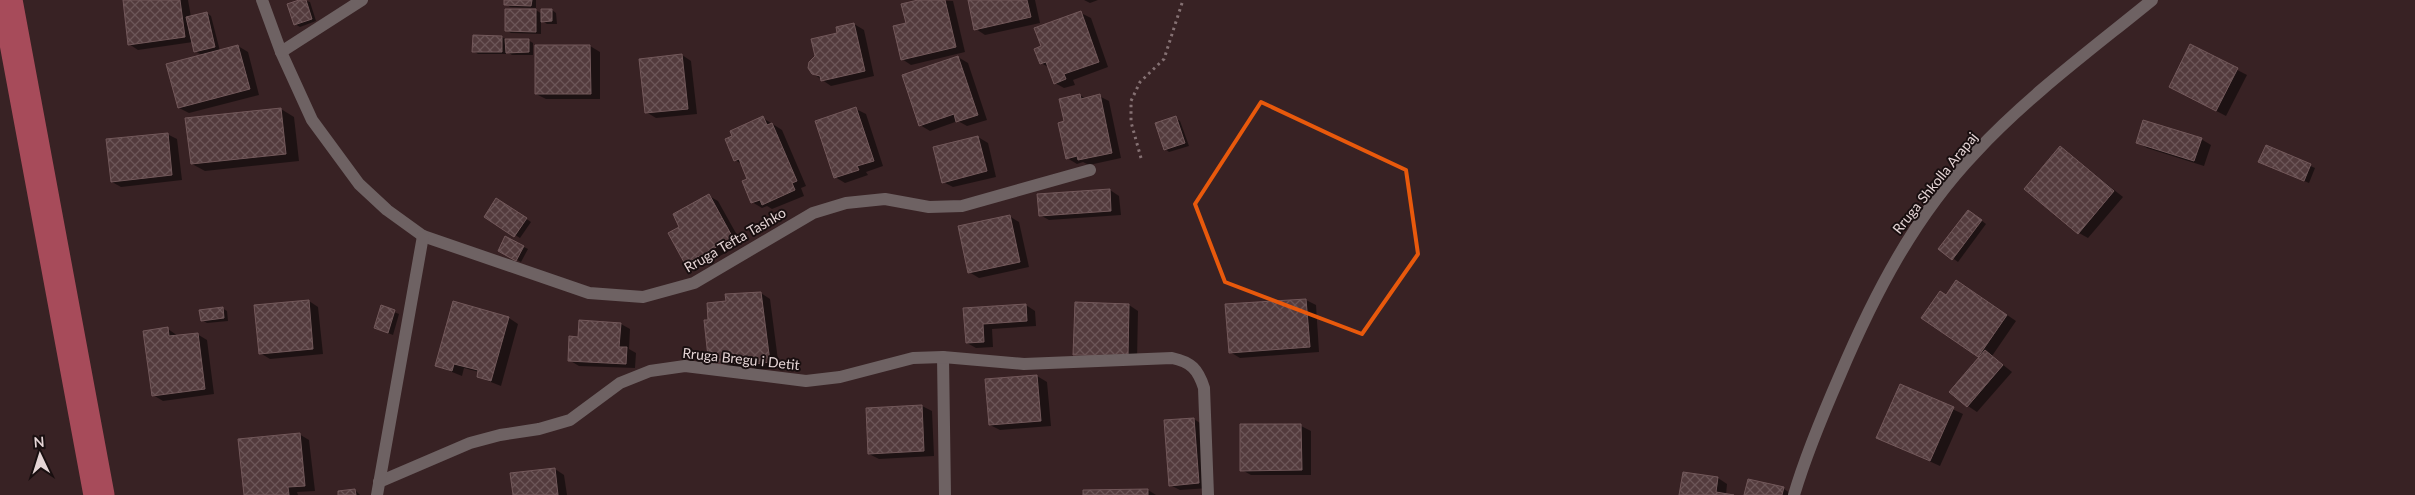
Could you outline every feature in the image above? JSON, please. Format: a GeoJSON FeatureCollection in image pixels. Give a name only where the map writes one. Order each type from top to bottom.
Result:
{"type":"FeatureCollection","features":[{"type":"Feature","properties":{"kind":"street","name":"Rruga Tefta Tashko"},"geometry":{"type":"LineString","coordinates":[[262,0],[281,52],[312,120],[359,184],[387,210],[423,236],[589,293],[643,297],[694,283],[813,213],[846,203],[885,199],[929,207],[962,206],[1090,170]]}},
{"type":"Feature","properties":{"kind":"street"},"geometry":{"type":"LineString","coordinates":[[281,52],[362,0]]}},
{"type":"Feature","properties":{"kind":"street","name":"Rruga Shkolla Arapaj"},"geometry":{"type":"LineString","coordinates":[[1794,495],[1822,416],[1867,311],[1911,233],[1974,154],[2036,94],[2152,0]]}},
{"type":"Feature","properties":{"kind":"street"},"geometry":{"type":"LineString","coordinates":[[377,495],[423,236]]}},
{"type":"Feature","properties":{"kind":"street"},"geometry":{"type":"LineString","coordinates":[[942,357],[945,495]]}},
{"type":"Feature","properties":{"kind":"street","name":"Rruga Bregu i Detit"},"geometry":{"type":"LineString","coordinates":[[379,482],[470,443],[500,435],[539,430],[570,420],[620,383],[650,371],[685,366],[806,381],[840,377],[913,358],[942,357],[1024,364],[1172,358],[1188,362],[1199,372],[1204,388],[1208,495]]}},
{"type":"Feature","properties":{"kind":"path"},"geometry":{"type":"LineString","coordinates":[[1141,158],[1131,122],[1131,100],[1140,82],[1164,59],[1183,0]]}},
{"type":"Feature","properties":{"kind":"highlighted area"},"geometry":{"type":"Polygon","coordinates":[[[1261,102],[1406,170],[1418,254],[1362,334],[1225,282],[1195,204],[1261,102]]]}},
{"type":"Feature","properties":{"kind":"building"},"geometry":{"type":"Polygon","coordinates":[[[123,0],[180,0],[185,37],[128,45],[123,0]]]}},
{"type":"Feature","properties":{"kind":"building"},"geometry":{"type":"Polygon","coordinates":[[[306,0],[312,19],[294,25],[287,4],[306,0]]]}},
{"type":"Feature","properties":{"kind":"building"},"geometry":{"type":"Polygon","coordinates":[[[504,0],[532,0],[531,6],[504,5],[504,0]]]}},
{"type":"Feature","properties":{"kind":"building"},"geometry":{"type":"Polygon","coordinates":[[[918,0],[945,0],[956,47],[901,60],[893,26],[906,23],[901,4],[918,0]]]}},
{"type":"Feature","properties":{"kind":"building"},"geometry":{"type":"Polygon","coordinates":[[[968,0],[1027,0],[1031,17],[974,30],[968,0]]]}},
{"type":"Feature","properties":{"kind":"building"},"geometry":{"type":"Polygon","coordinates":[[[505,9],[536,9],[536,32],[505,31],[505,9]]]}},
{"type":"Feature","properties":{"kind":"building"},"geometry":{"type":"Polygon","coordinates":[[[541,9],[552,9],[552,21],[541,22],[541,9]]]}},
{"type":"Feature","properties":{"kind":"building"},"geometry":{"type":"Polygon","coordinates":[[[1081,11],[1099,62],[1064,74],[1066,79],[1054,84],[1046,62],[1040,64],[1034,49],[1041,46],[1034,28],[1081,11]]]}},
{"type":"Feature","properties":{"kind":"building"},"geometry":{"type":"Polygon","coordinates":[[[207,12],[215,47],[194,52],[186,17],[207,12]]]}},
{"type":"Feature","properties":{"kind":"building"},"geometry":{"type":"Polygon","coordinates":[[[854,23],[865,71],[821,81],[820,76],[812,74],[808,68],[809,62],[815,56],[811,39],[837,33],[836,27],[854,23]]]}},
{"type":"Feature","properties":{"kind":"building"},"geometry":{"type":"Polygon","coordinates":[[[473,35],[502,36],[502,52],[472,52],[473,35]]]}},
{"type":"Feature","properties":{"kind":"building"},"geometry":{"type":"Polygon","coordinates":[[[505,39],[529,39],[529,52],[506,53],[505,39]]]}},
{"type":"Feature","properties":{"kind":"building"},"geometry":{"type":"Polygon","coordinates":[[[2190,44],[2238,68],[2216,111],[2169,87],[2190,44]]]}},
{"type":"Feature","properties":{"kind":"building"},"geometry":{"type":"Polygon","coordinates":[[[238,45],[250,89],[178,108],[166,64],[238,45]]]}},
{"type":"Feature","properties":{"kind":"building"},"geometry":{"type":"Polygon","coordinates":[[[535,45],[590,45],[591,94],[535,94],[535,45]]]}},
{"type":"Feature","properties":{"kind":"building"},"geometry":{"type":"Polygon","coordinates":[[[682,54],[688,109],[645,113],[639,59],[682,54]]]}},
{"type":"Feature","properties":{"kind":"building"},"geometry":{"type":"Polygon","coordinates":[[[958,56],[978,115],[956,122],[954,114],[919,126],[902,75],[958,56]]]}},
{"type":"Feature","properties":{"kind":"building"},"geometry":{"type":"Polygon","coordinates":[[[1080,94],[1081,99],[1100,94],[1112,153],[1078,160],[1077,156],[1066,159],[1058,123],[1064,121],[1059,99],[1080,94]]]}},
{"type":"Feature","properties":{"kind":"building"},"geometry":{"type":"Polygon","coordinates":[[[856,107],[874,161],[857,166],[859,170],[834,178],[815,121],[856,107]]]}},
{"type":"Feature","properties":{"kind":"building"},"geometry":{"type":"Polygon","coordinates":[[[281,108],[286,154],[191,164],[185,118],[281,108]]]}},
{"type":"Feature","properties":{"kind":"building"},"geometry":{"type":"Polygon","coordinates":[[[763,116],[767,125],[772,123],[797,181],[792,183],[795,190],[762,205],[760,200],[751,203],[742,181],[747,179],[739,159],[734,161],[725,139],[732,136],[730,131],[763,116]]]}},
{"type":"Feature","properties":{"kind":"building"},"geometry":{"type":"Polygon","coordinates":[[[1176,116],[1185,143],[1164,150],[1155,123],[1176,116]]]}},
{"type":"Feature","properties":{"kind":"building"},"geometry":{"type":"Polygon","coordinates":[[[2143,120],[2202,138],[2194,161],[2136,143],[2143,120]]]}},
{"type":"Feature","properties":{"kind":"building"},"geometry":{"type":"Polygon","coordinates":[[[168,133],[172,175],[111,182],[106,139],[168,133]]]}},
{"type":"Feature","properties":{"kind":"building"},"geometry":{"type":"Polygon","coordinates":[[[978,136],[987,171],[942,183],[933,147],[978,136]]]}},
{"type":"Feature","properties":{"kind":"building"},"geometry":{"type":"Polygon","coordinates":[[[2266,145],[2311,164],[2304,181],[2258,162],[2266,145]]]}},
{"type":"Feature","properties":{"kind":"building"},"geometry":{"type":"Polygon","coordinates":[[[2060,146],[2114,191],[2078,234],[2024,189],[2060,146]]]}},
{"type":"Feature","properties":{"kind":"building"},"geometry":{"type":"Polygon","coordinates":[[[1110,189],[1111,211],[1039,216],[1037,194],[1110,189]]]}},
{"type":"Feature","properties":{"kind":"building"},"geometry":{"type":"Polygon","coordinates":[[[709,194],[733,238],[685,264],[668,233],[679,227],[673,214],[709,194]]]}},
{"type":"Feature","properties":{"kind":"building"},"geometry":{"type":"Polygon","coordinates":[[[496,198],[527,218],[514,237],[484,217],[496,198]]]}},
{"type":"Feature","properties":{"kind":"building"},"geometry":{"type":"Polygon","coordinates":[[[1968,210],[1982,220],[1952,260],[1938,249],[1968,210]]]}},
{"type":"Feature","properties":{"kind":"building"},"geometry":{"type":"Polygon","coordinates":[[[1010,215],[1020,262],[968,273],[958,226],[1010,215]]]}},
{"type":"Feature","properties":{"kind":"building"},"geometry":{"type":"Polygon","coordinates":[[[505,236],[524,246],[516,261],[498,251],[505,236]]]}},
{"type":"Feature","properties":{"kind":"building"},"geometry":{"type":"Polygon","coordinates":[[[1956,280],[2007,315],[1978,357],[1921,318],[1940,291],[1946,295],[1956,280]]]}},
{"type":"Feature","properties":{"kind":"building"},"geometry":{"type":"Polygon","coordinates":[[[761,292],[770,362],[746,365],[746,362],[709,366],[704,320],[708,320],[707,303],[726,301],[725,294],[761,292]]]}},
{"type":"Feature","properties":{"kind":"building"},"geometry":{"type":"Polygon","coordinates":[[[1306,299],[1310,347],[1229,353],[1225,304],[1306,299]]]}},
{"type":"Feature","properties":{"kind":"building"},"geometry":{"type":"Polygon","coordinates":[[[309,300],[313,349],[259,354],[254,305],[309,300]]]}},
{"type":"Feature","properties":{"kind":"building"},"geometry":{"type":"Polygon","coordinates":[[[453,301],[509,317],[491,381],[477,377],[478,370],[454,364],[452,371],[435,366],[453,301]]]}},
{"type":"Feature","properties":{"kind":"building"},"geometry":{"type":"Polygon","coordinates":[[[1075,302],[1129,304],[1128,356],[1073,355],[1075,302]]]}},
{"type":"Feature","properties":{"kind":"building"},"geometry":{"type":"Polygon","coordinates":[[[1026,304],[1027,321],[983,324],[984,342],[966,343],[963,308],[1026,304]]]}},
{"type":"Feature","properties":{"kind":"building"},"geometry":{"type":"Polygon","coordinates":[[[381,305],[395,310],[388,333],[374,328],[381,305]]]}},
{"type":"Feature","properties":{"kind":"building"},"geometry":{"type":"Polygon","coordinates":[[[223,307],[224,318],[201,321],[199,310],[223,307]]]}},
{"type":"Feature","properties":{"kind":"building"},"geometry":{"type":"Polygon","coordinates":[[[579,320],[621,323],[619,347],[627,347],[626,364],[568,361],[569,336],[578,337],[579,320]]]}},
{"type":"Feature","properties":{"kind":"building"},"geometry":{"type":"Polygon","coordinates":[[[168,327],[169,336],[198,333],[205,389],[152,396],[143,331],[168,327]]]}},
{"type":"Feature","properties":{"kind":"building"},"geometry":{"type":"Polygon","coordinates":[[[1985,350],[2003,365],[1967,407],[1949,392],[1985,350]]]}},
{"type":"Feature","properties":{"kind":"building"},"geometry":{"type":"Polygon","coordinates":[[[1037,375],[1041,421],[989,425],[985,379],[1037,375]]]}},
{"type":"Feature","properties":{"kind":"building"},"geometry":{"type":"Polygon","coordinates":[[[1900,384],[1954,407],[1930,461],[1876,438],[1900,384]]]}},
{"type":"Feature","properties":{"kind":"building"},"geometry":{"type":"Polygon","coordinates":[[[922,405],[924,451],[868,454],[866,408],[922,405]]]}},
{"type":"Feature","properties":{"kind":"building"},"geometry":{"type":"Polygon","coordinates":[[[1194,418],[1199,483],[1169,486],[1164,420],[1194,418]]]}},
{"type":"Feature","properties":{"kind":"building"},"geometry":{"type":"Polygon","coordinates":[[[1240,424],[1301,424],[1302,470],[1240,471],[1240,424]]]}},
{"type":"Feature","properties":{"kind":"building"},"geometry":{"type":"Polygon","coordinates":[[[300,433],[305,486],[288,487],[289,495],[244,495],[238,439],[300,433]]]}},
{"type":"Feature","properties":{"kind":"building"},"geometry":{"type":"Polygon","coordinates":[[[555,468],[558,495],[513,495],[510,473],[555,468]]]}},
{"type":"Feature","properties":{"kind":"building"},"geometry":{"type":"Polygon","coordinates":[[[1683,472],[1718,477],[1716,492],[1734,495],[1679,495],[1683,472]]]}},
{"type":"Feature","properties":{"kind":"building"},"geometry":{"type":"Polygon","coordinates":[[[1748,479],[1784,487],[1782,495],[1744,495],[1748,479]]]}},
{"type":"Feature","properties":{"kind":"building"},"geometry":{"type":"Polygon","coordinates":[[[355,489],[356,495],[338,495],[338,491],[355,489]]]}},
{"type":"Feature","properties":{"kind":"building"},"geometry":{"type":"Polygon","coordinates":[[[1148,489],[1148,495],[1083,495],[1083,490],[1148,489]]]}},
{"type":"Feature","properties":{"kind":"waterway"},"geometry":{"type":"LineString","coordinates":[[7,0],[99,495]]}}]}
